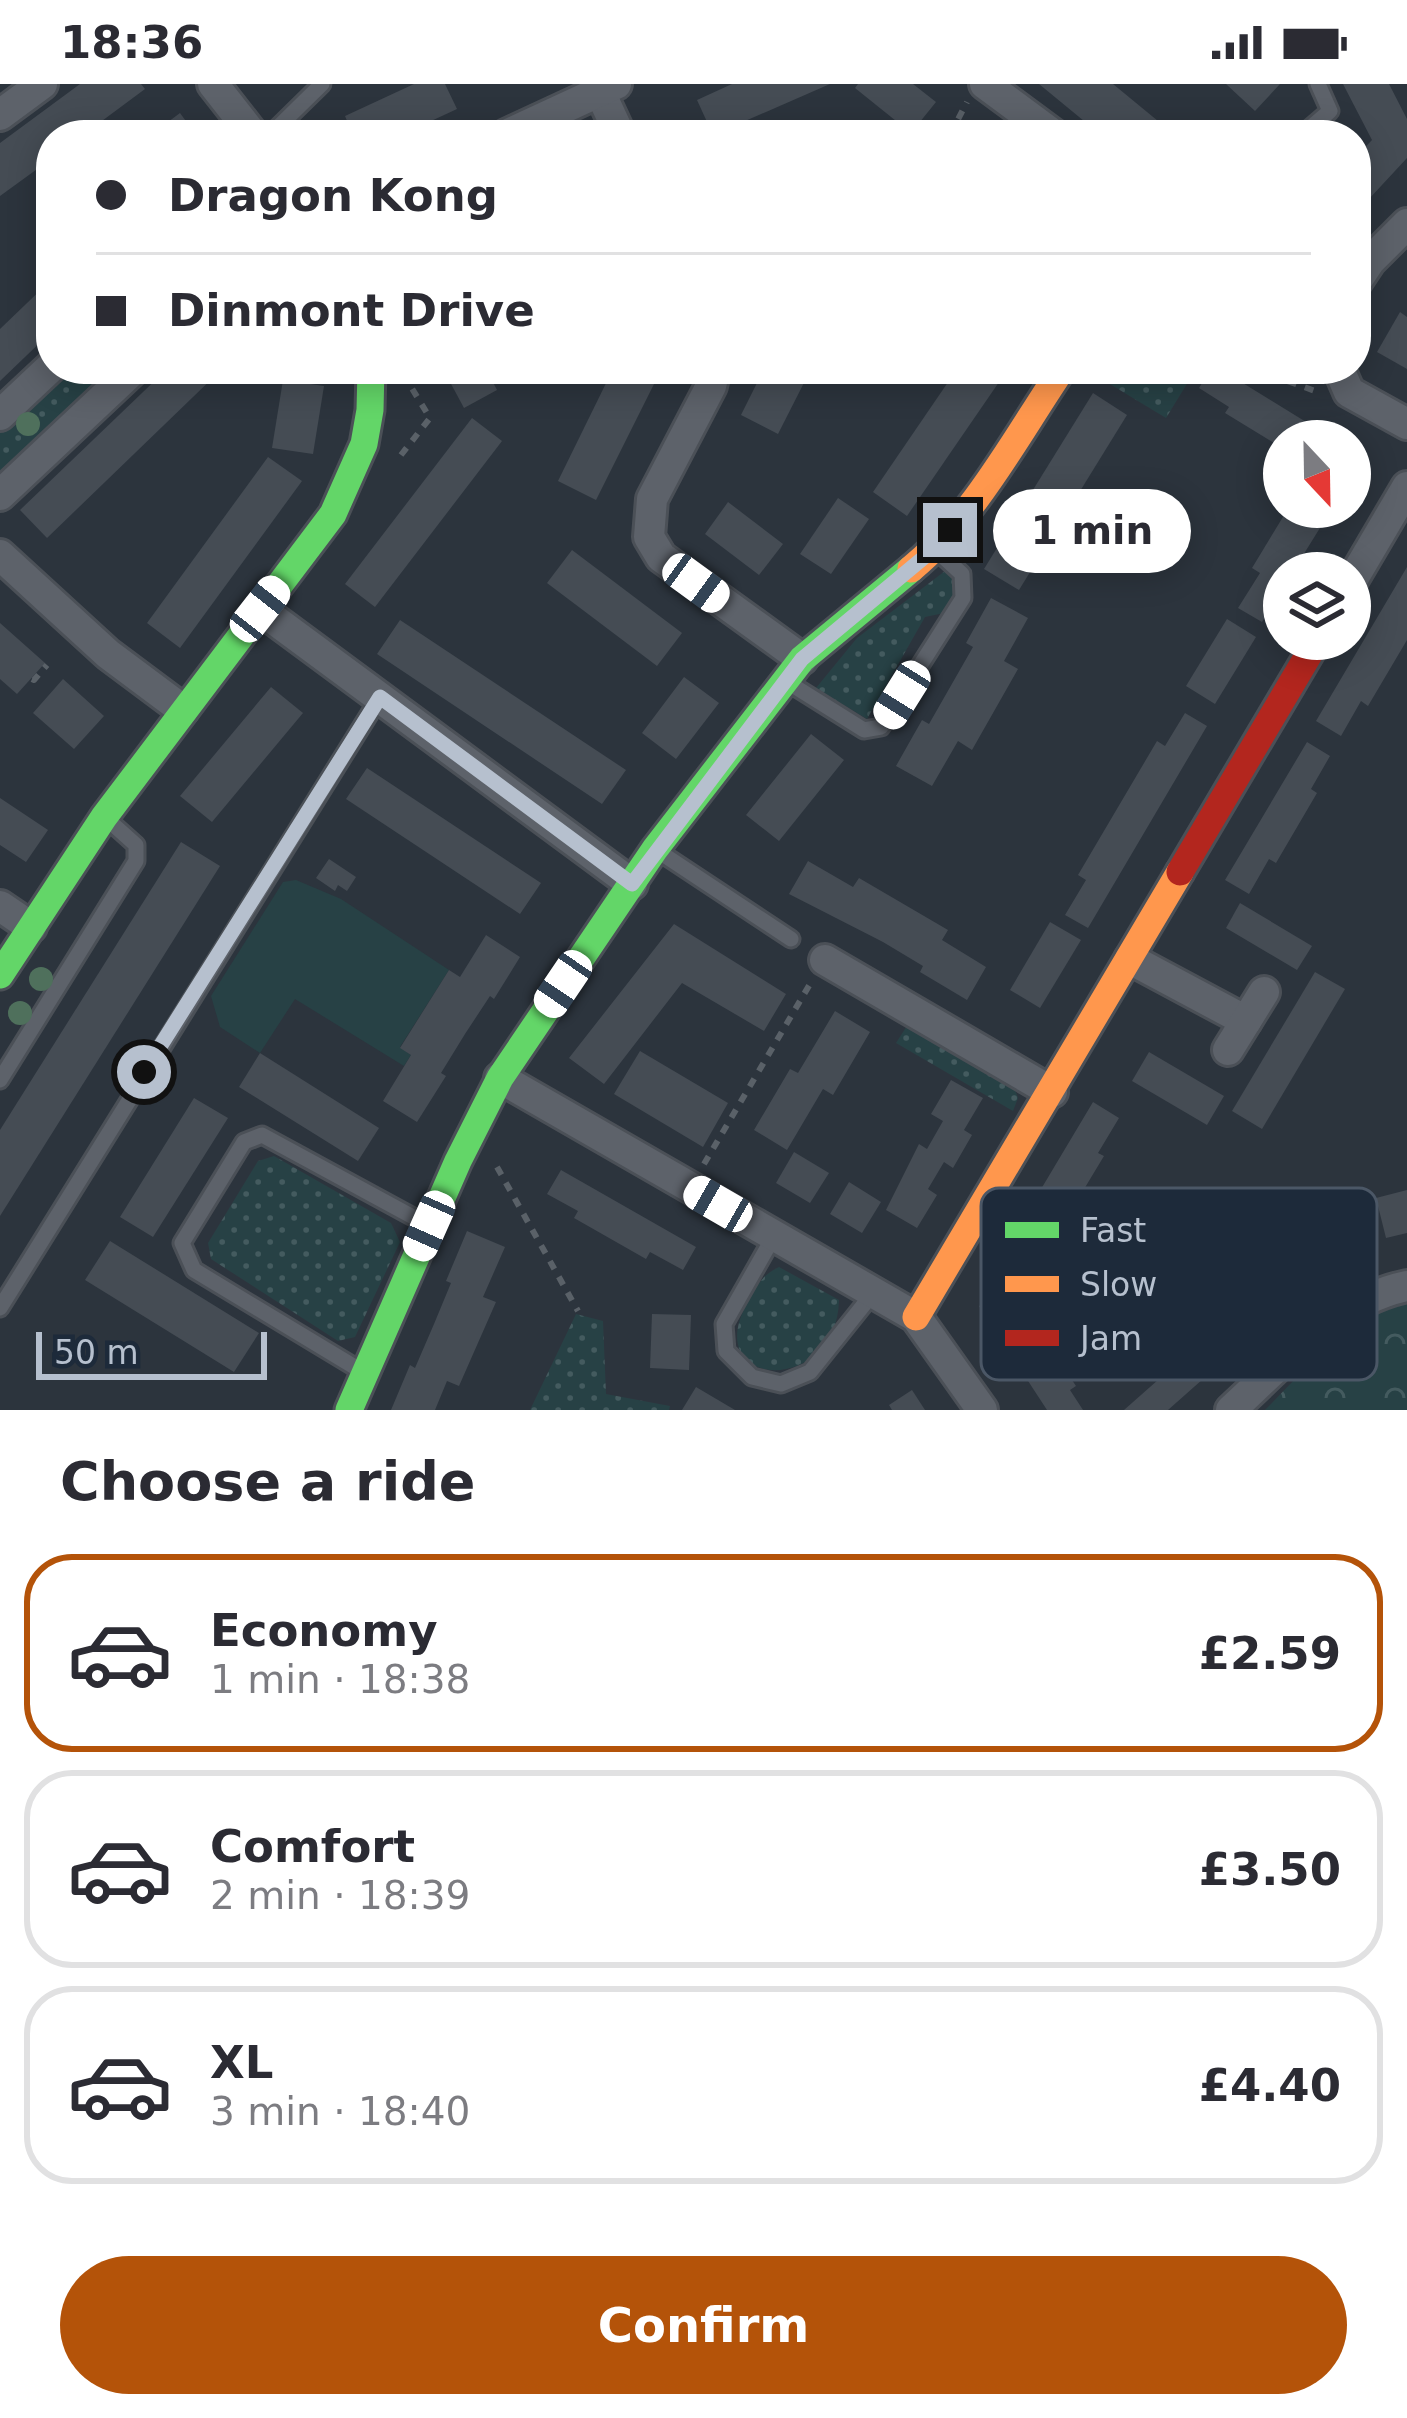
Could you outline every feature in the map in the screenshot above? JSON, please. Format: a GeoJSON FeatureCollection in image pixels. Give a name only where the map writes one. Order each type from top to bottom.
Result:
{"type":"FeatureCollection","features":[{"type":"Feature","properties":{"kind":"street"},"geometry":{"type":"LineString","coordinates":[[0,115],[42,84]]}},
{"type":"Feature","properties":{"kind":"street"},"geometry":{"type":"LineString","coordinates":[[213,84],[241,120]]}},
{"type":"Feature","properties":{"kind":"street"},"geometry":{"type":"LineString","coordinates":[[539,120],[608,88],[616,120]]}},
{"type":"Feature","properties":{"kind":"street"},"geometry":{"type":"LineString","coordinates":[[977,92],[1027,120]]}},
{"type":"Feature","properties":{"kind":"street"},"geometry":{"type":"LineString","coordinates":[[1371,260],[1407,224]]}},
{"type":"Feature","properties":{"kind":"street"},"geometry":{"type":"LineString","coordinates":[[0,415],[36,381]]}},
{"type":"Feature","properties":{"kind":"street"},"geometry":{"type":"LineString","coordinates":[[0,495],[118,384]]}},
{"type":"Feature","properties":{"kind":"street"},"geometry":{"type":"LineString","coordinates":[[0,975],[104,817],[334,514],[359,464],[373,415],[371,384]]}},
{"type":"Feature","properties":{"kind":"street"},"geometry":{"type":"LineString","coordinates":[[711,384],[652,499],[649,537],[661,557],[794,670]]}},
{"type":"Feature","properties":{"kind":"street"},"geometry":{"type":"LineString","coordinates":[[349,1410],[500,1078],[655,849],[794,670],[934,549],[966,512],[1052,384]]}},
{"type":"Feature","properties":{"kind":"street"},"geometry":{"type":"LineString","coordinates":[[1350,384],[1407,424]]}},
{"type":"Feature","properties":{"kind":"street"},"geometry":{"type":"LineString","coordinates":[[1369,552],[1407,487]]}},
{"type":"Feature","properties":{"kind":"street"},"geometry":{"type":"LineString","coordinates":[[0,555],[109,654],[183,710]]}},
{"type":"Feature","properties":{"kind":"street"},"geometry":{"type":"LineString","coordinates":[[260,609],[632,884]]}},
{"type":"Feature","properties":{"kind":"street"},"geometry":{"type":"LineString","coordinates":[[994,1188],[1306,660]]}},
{"type":"Feature","properties":{"kind":"street"},"geometry":{"type":"LineString","coordinates":[[0,906],[31,927]]}},
{"type":"Feature","properties":{"kind":"street"},"geometry":{"type":"LineString","coordinates":[[1130,959],[1246,1021]]}},
{"type":"Feature","properties":{"kind":"street"},"geometry":{"type":"LineString","coordinates":[[825,960],[1052,1092]]}},
{"type":"Feature","properties":{"kind":"street"},"geometry":{"type":"LineString","coordinates":[[1228,1049],[1264,992]]}},
{"type":"Feature","properties":{"kind":"street"},"geometry":{"type":"LineString","coordinates":[[500,1078],[916,1317],[982,1410]]}},
{"type":"Feature","properties":{"kind":"street"},"geometry":{"type":"LineString","coordinates":[[916,1317],[981,1209]]}},
{"type":"Feature","properties":{"kind":"street"},"geometry":{"type":"LineString","coordinates":[[1377,1293],[1407,1286]]}},
{"type":"Feature","properties":{"kind":"street"},"geometry":{"type":"LineString","coordinates":[[1231,1410],[1264,1380]]}},
{"type":"Feature","properties":{"kind":"lane"},"geometry":{"type":"LineString","coordinates":[[285,120],[322,84]]}},
{"type":"Feature","properties":{"kind":"lane"},"geometry":{"type":"LineString","coordinates":[[1318,84],[1330,111],[1320,120]]}},
{"type":"Feature","properties":{"kind":"lane"},"geometry":{"type":"LineString","coordinates":[[794,670],[864,730],[881,727],[963,598],[962,574],[934,549]]}},
{"type":"Feature","properties":{"kind":"lane"},"geometry":{"type":"LineString","coordinates":[[0,1308],[380,697]]}},
{"type":"Feature","properties":{"kind":"lane"},"geometry":{"type":"LineString","coordinates":[[0,1080],[136,860],[136,845],[104,817]]}},
{"type":"Feature","properties":{"kind":"lane"},"geometry":{"type":"LineString","coordinates":[[655,849],[791,939]]}},
{"type":"Feature","properties":{"kind":"lane"},"geometry":{"type":"LineString","coordinates":[[364,1373],[194,1270],[182,1244],[244,1142],[262,1135],[429,1226]]}},
{"type":"Feature","properties":{"kind":"lane"},"geometry":{"type":"LineString","coordinates":[[773,1236],[724,1324],[726,1352],[752,1377],[781,1384],[810,1372],[874,1292]]}},
{"type":"Feature","properties":{"kind":"path"},"geometry":{"type":"LineString","coordinates":[[959,120],[977,92]]}},
{"type":"Feature","properties":{"kind":"path"},"geometry":{"type":"LineString","coordinates":[[1295,384],[1317,392],[1335,384]]}},
{"type":"Feature","properties":{"kind":"path"},"geometry":{"type":"LineString","coordinates":[[32,679],[47,665]]}},
{"type":"Feature","properties":{"kind":"path"},"geometry":{"type":"LineString","coordinates":[[690,1187],[825,960]]}},
{"type":"Feature","properties":{"kind":"path"},"geometry":{"type":"LineString","coordinates":[[474,1127],[578,1311]]}},
{"type":"Feature","properties":{"kind":"green space"},"geometry":{"type":"Polygon","coordinates":[[[49,384],[103,384],[0,481],[0,429],[49,384]]]}},
{"type":"Feature","properties":{"kind":"green space"},"geometry":{"type":"Polygon","coordinates":[[[1110,384],[1187,384],[1166,418],[1110,384]]]}},
{"type":"Feature","properties":{"kind":"green space"},"geometry":{"type":"Polygon","coordinates":[[[945,571],[956,582],[955,593],[944,613],[925,617],[867,719],[816,688],[857,638],[945,571]]]}},
{"type":"Feature","properties":{"kind":"green space"},"geometry":{"type":"Polygon","coordinates":[[[296,880],[341,899],[449,970],[400,1047],[411,1055],[404,1066],[295,999],[260,1053],[220,1027],[211,996],[283,882],[296,880]]]}},
{"type":"Feature","properties":{"kind":"green space"},"geometry":{"type":"Polygon","coordinates":[[[912,1018],[1014,1087],[1018,1098],[1013,1111],[896,1043],[912,1018]]]}},
{"type":"Feature","properties":{"kind":"green space"},"geometry":{"type":"Polygon","coordinates":[[[274,1156],[391,1223],[400,1242],[355,1337],[338,1341],[211,1259],[208,1243],[258,1161],[274,1156]]]}},
{"type":"Feature","properties":{"kind":"green space"},"geometry":{"type":"Polygon","coordinates":[[[779,1267],[839,1300],[832,1332],[817,1354],[796,1366],[773,1370],[754,1365],[740,1352],[738,1330],[758,1285],[779,1267]]]}},
{"type":"Feature","properties":{"kind":"green space"},"geometry":{"type":"Polygon","coordinates":[[[1407,1304],[1407,1410],[1265,1410],[1294,1380],[1377,1380],[1377,1313],[1407,1304]]]}},
{"type":"Feature","properties":{"kind":"green space"},"geometry":{"type":"Polygon","coordinates":[[[576,1314],[603,1321],[606,1394],[670,1406],[669,1410],[530,1410],[576,1314]]]}},
{"type":"Feature","properties":{"kind":"building"},"geometry":{"type":"Polygon","coordinates":[[[80,84],[141,84],[145,89],[103,120],[36,120],[36,170],[0,196],[0,143],[80,84]]]}},
{"type":"Feature","properties":{"kind":"building"},"geometry":{"type":"Polygon","coordinates":[[[414,84],[445,84],[457,109],[433,120],[347,120],[345,116],[414,84]]]}},
{"type":"Feature","properties":{"kind":"building"},"geometry":{"type":"Polygon","coordinates":[[[732,84],[830,84],[747,120],[706,120],[697,100],[732,84]]]}},
{"type":"Feature","properties":{"kind":"building"},"geometry":{"type":"Polygon","coordinates":[[[858,84],[913,84],[936,102],[921,120],[895,120],[855,88],[858,84]]]}},
{"type":"Feature","properties":{"kind":"building"},"geometry":{"type":"Polygon","coordinates":[[[1039,84],[1113,84],[1157,120],[1083,120],[1039,84]]]}},
{"type":"Feature","properties":{"kind":"building"},"geometry":{"type":"Polygon","coordinates":[[[1226,84],[1280,84],[1255,111],[1226,84]]]}},
{"type":"Feature","properties":{"kind":"building"},"geometry":{"type":"Polygon","coordinates":[[[1343,84],[1389,84],[1407,119],[1407,158],[1371,197],[1371,120],[1362,120],[1343,84]]]}},
{"type":"Feature","properties":{"kind":"building"},"geometry":{"type":"Polygon","coordinates":[[[36,294],[36,346],[0,381],[0,329],[36,294]]]}},
{"type":"Feature","properties":{"kind":"building"},"geometry":{"type":"Polygon","coordinates":[[[1400,312],[1407,317],[1407,369],[1377,352],[1400,312]]]}},
{"type":"Feature","properties":{"kind":"building"},"geometry":{"type":"Polygon","coordinates":[[[151,384],[206,384],[47,538],[20,510],[151,384]]]}},
{"type":"Feature","properties":{"kind":"building"},"geometry":{"type":"Polygon","coordinates":[[[282,384],[324,386],[313,454],[272,448],[282,384]]]}},
{"type":"Feature","properties":{"kind":"building"},"geometry":{"type":"Polygon","coordinates":[[[451,384],[494,384],[497,390],[464,408],[451,384]]]}},
{"type":"Feature","properties":{"kind":"building"},"geometry":{"type":"Polygon","coordinates":[[[606,384],[654,384],[596,500],[558,481],[606,384]]]}},
{"type":"Feature","properties":{"kind":"building"},"geometry":{"type":"Polygon","coordinates":[[[756,384],[803,384],[778,434],[741,415],[756,384]]]}},
{"type":"Feature","properties":{"kind":"building"},"geometry":{"type":"Polygon","coordinates":[[[947,384],[998,384],[907,516],[873,492],[947,384]]]}},
{"type":"Feature","properties":{"kind":"building"},"geometry":{"type":"Polygon","coordinates":[[[1202,384],[1244,384],[1303,420],[1263,420],[1263,436],[1225,413],[1229,407],[1199,388],[1202,384]]]}},
{"type":"Feature","properties":{"kind":"building"},"geometry":{"type":"Polygon","coordinates":[[[1093,393],[1127,415],[1019,590],[984,569],[1093,393]]]}},
{"type":"Feature","properties":{"kind":"building"},"geometry":{"type":"Polygon","coordinates":[[[472,418],[502,441],[375,607],[345,584],[472,418]]]}},
{"type":"Feature","properties":{"kind":"building"},"geometry":{"type":"Polygon","coordinates":[[[268,457],[302,481],[180,648],[147,623],[268,457]]]}},
{"type":"Feature","properties":{"kind":"building"},"geometry":{"type":"Polygon","coordinates":[[[838,498],[869,519],[831,574],[800,554],[838,498]]]}},
{"type":"Feature","properties":{"kind":"building"},"geometry":{"type":"Polygon","coordinates":[[[728,502],[783,544],[759,575],[705,534],[728,502]]]}},
{"type":"Feature","properties":{"kind":"building"},"geometry":{"type":"Polygon","coordinates":[[[1276,528],[1320,528],[1305,552],[1263,552],[1262,622],[1238,608],[1260,573],[1252,568],[1276,528]]]}},
{"type":"Feature","properties":{"kind":"building"},"geometry":{"type":"Polygon","coordinates":[[[572,550],[682,633],[657,666],[547,583],[572,550]]]}},
{"type":"Feature","properties":{"kind":"building"},"geometry":{"type":"Polygon","coordinates":[[[1407,567],[1407,640],[1368,706],[1361,701],[1341,736],[1316,721],[1352,660],[1371,660],[1371,628],[1407,567]]]}},
{"type":"Feature","properties":{"kind":"building"},"geometry":{"type":"Polygon","coordinates":[[[991,598],[1028,618],[1004,661],[1018,669],[972,750],[958,741],[932,786],[896,766],[922,720],[929,724],[973,647],[966,643],[991,598]]]}},
{"type":"Feature","properties":{"kind":"building"},"geometry":{"type":"Polygon","coordinates":[[[1227,619],[1256,637],[1215,704],[1186,686],[1227,619]]]}},
{"type":"Feature","properties":{"kind":"building"},"geometry":{"type":"Polygon","coordinates":[[[400,620],[626,770],[602,804],[377,654],[400,620]]]}},
{"type":"Feature","properties":{"kind":"building"},"geometry":{"type":"Polygon","coordinates":[[[0,623],[45,663],[17,694],[0,679],[0,623]]]}},
{"type":"Feature","properties":{"kind":"building"},"geometry":{"type":"Polygon","coordinates":[[[684,677],[719,703],[676,759],[642,733],[684,677]]]}},
{"type":"Feature","properties":{"kind":"building"},"geometry":{"type":"Polygon","coordinates":[[[63,679],[104,716],[74,749],[33,713],[63,679]]]}},
{"type":"Feature","properties":{"kind":"building"},"geometry":{"type":"Polygon","coordinates":[[[271,687],[303,713],[212,822],[180,796],[271,687]]]}},
{"type":"Feature","properties":{"kind":"building"},"geometry":{"type":"Polygon","coordinates":[[[1185,713],[1207,726],[1088,928],[1065,915],[1086,880],[1078,875],[1157,741],[1165,746],[1185,713]]]}},
{"type":"Feature","properties":{"kind":"building"},"geometry":{"type":"Polygon","coordinates":[[[811,734],[844,760],[779,841],[746,815],[811,734]]]}},
{"type":"Feature","properties":{"kind":"building"},"geometry":{"type":"Polygon","coordinates":[[[1307,742],[1330,756],[1311,789],[1317,793],[1276,863],[1269,859],[1249,894],[1225,880],[1307,742]]]}},
{"type":"Feature","properties":{"kind":"building"},"geometry":{"type":"Polygon","coordinates":[[[367,768],[541,883],[520,914],[346,799],[367,768]]]}},
{"type":"Feature","properties":{"kind":"building"},"geometry":{"type":"Polygon","coordinates":[[[0,798],[48,830],[26,862],[0,845],[0,798]]]}},
{"type":"Feature","properties":{"kind":"building"},"geometry":{"type":"Polygon","coordinates":[[[181,842],[220,866],[0,1216],[0,1130],[181,842]]]}},
{"type":"Feature","properties":{"kind":"building"},"geometry":{"type":"Polygon","coordinates":[[[329,859],[356,877],[347,891],[338,885],[335,891],[316,878],[329,859]]]}},
{"type":"Feature","properties":{"kind":"building"},"geometry":{"type":"Polygon","coordinates":[[[808,861],[853,887],[859,878],[948,930],[942,940],[986,967],[967,1000],[920,972],[923,966],[883,942],[789,894],[808,861]]]}},
{"type":"Feature","properties":{"kind":"building"},"geometry":{"type":"Polygon","coordinates":[[[1240,903],[1312,946],[1297,970],[1226,928],[1240,903]]]}},
{"type":"Feature","properties":{"kind":"building"},"geometry":{"type":"Polygon","coordinates":[[[1050,922],[1081,940],[1040,1008],[1010,990],[1050,922]]]}},
{"type":"Feature","properties":{"kind":"building"},"geometry":{"type":"Polygon","coordinates":[[[674,924],[786,994],[764,1031],[682,983],[604,1084],[569,1058],[674,924]]]}},
{"type":"Feature","properties":{"kind":"building"},"geometry":{"type":"Polygon","coordinates":[[[486,935],[520,957],[465,1034],[417,1122],[383,1101],[411,1055],[400,1048],[449,970],[460,977],[486,935]]]}},
{"type":"Feature","properties":{"kind":"building"},"geometry":{"type":"Polygon","coordinates":[[[1315,972],[1345,989],[1262,1129],[1232,1111],[1315,972]]]}},
{"type":"Feature","properties":{"kind":"building"},"geometry":{"type":"Polygon","coordinates":[[[835,1011],[870,1032],[833,1095],[823,1089],[787,1150],[754,1130],[790,1069],[798,1073],[835,1011]]]}},
{"type":"Feature","properties":{"kind":"building"},"geometry":{"type":"Polygon","coordinates":[[[640,1051],[728,1103],[703,1147],[614,1094],[640,1051]]]}},
{"type":"Feature","properties":{"kind":"building"},"geometry":{"type":"Polygon","coordinates":[[[1149,1052],[1224,1096],[1207,1125],[1132,1081],[1149,1052]]]}},
{"type":"Feature","properties":{"kind":"building"},"geometry":{"type":"Polygon","coordinates":[[[260,1053],[379,1128],[358,1161],[239,1087],[260,1053]]]}},
{"type":"Feature","properties":{"kind":"building"},"geometry":{"type":"Polygon","coordinates":[[[951,1080],[983,1098],[964,1130],[972,1135],[953,1168],[944,1162],[928,1189],[937,1195],[917,1228],[886,1210],[919,1144],[927,1149],[943,1121],[931,1114],[951,1080]]]}},
{"type":"Feature","properties":{"kind":"building"},"geometry":{"type":"Polygon","coordinates":[[[194,1098],[228,1118],[153,1237],[120,1217],[194,1098]]]}},
{"type":"Feature","properties":{"kind":"building"},"geometry":{"type":"Polygon","coordinates":[[[1093,1102],[1119,1118],[1085,1188],[1042,1188],[1093,1102]]]}},
{"type":"Feature","properties":{"kind":"building"},"geometry":{"type":"Polygon","coordinates":[[[794,1152],[829,1173],[810,1203],[776,1183],[794,1152]]]}},
{"type":"Feature","properties":{"kind":"building"},"geometry":{"type":"Polygon","coordinates":[[[561,1170],[696,1247],[683,1270],[650,1252],[646,1259],[574,1218],[578,1211],[547,1194],[561,1170]]]}},
{"type":"Feature","properties":{"kind":"building"},"geometry":{"type":"Polygon","coordinates":[[[849,1182],[881,1202],[862,1233],[830,1214],[849,1182]]]}},
{"type":"Feature","properties":{"kind":"building"},"geometry":{"type":"Polygon","coordinates":[[[1407,1190],[1407,1233],[1386,1238],[1377,1198],[1407,1190]]]}},
{"type":"Feature","properties":{"kind":"building"},"geometry":{"type":"Polygon","coordinates":[[[467,1231],[505,1247],[483,1297],[496,1302],[459,1386],[447,1381],[435,1410],[391,1410],[434,1324],[467,1231]]]}},
{"type":"Feature","properties":{"kind":"building"},"geometry":{"type":"Polygon","coordinates":[[[110,1241],[259,1333],[234,1372],[85,1280],[110,1241]]]}},
{"type":"Feature","properties":{"kind":"building"},"geometry":{"type":"Polygon","coordinates":[[[652,1314],[691,1315],[689,1370],[650,1368],[652,1314]]]}},
{"type":"Feature","properties":{"kind":"building"},"geometry":{"type":"Polygon","coordinates":[[[1027,1380],[1072,1380],[1076,1386],[1070,1390],[1083,1410],[1047,1410],[1027,1380]]]}},
{"type":"Feature","properties":{"kind":"building"},"geometry":{"type":"Polygon","coordinates":[[[1158,1380],[1202,1380],[1168,1410],[1124,1410],[1158,1380]]]}},
{"type":"Feature","properties":{"kind":"building"},"geometry":{"type":"Polygon","coordinates":[[[696,1387],[735,1410],[682,1410],[696,1387]]]}},
{"type":"Feature","properties":{"kind":"building"},"geometry":{"type":"Polygon","coordinates":[[[912,1390],[925,1410],[892,1410],[889,1405],[912,1390]]]}},
{"type":"Feature","properties":{"kind":"traffic: fast"},"geometry":{"type":"LineString","coordinates":[[0,975],[104,817],[333,514],[364,444],[371,384]]}},
{"type":"Feature","properties":{"kind":"traffic: fast"},"geometry":{"type":"LineString","coordinates":[[349,1410],[458,1161],[500,1078],[655,849],[802,659],[911,569]]}},
{"type":"Feature","properties":{"kind":"traffic: slow"},"geometry":{"type":"LineString","coordinates":[[911,569],[975,500],[1052,384]]}},
{"type":"Feature","properties":{"kind":"traffic: slow"},"geometry":{"type":"LineString","coordinates":[[993,1188],[1180,872]]}},
{"type":"Feature","properties":{"kind":"traffic: slow"},"geometry":{"type":"LineString","coordinates":[[916,1317],[981,1207]]}},
{"type":"Feature","properties":{"kind":"traffic: jam"},"geometry":{"type":"LineString","coordinates":[[1180,872],[1306,660]]}},
{"type":"Feature","properties":{"kind":"route"},"geometry":{"type":"LineString","coordinates":[[144,1072],[380,697],[632,884],[802,659],[934,549],[950,530]]}}]}
